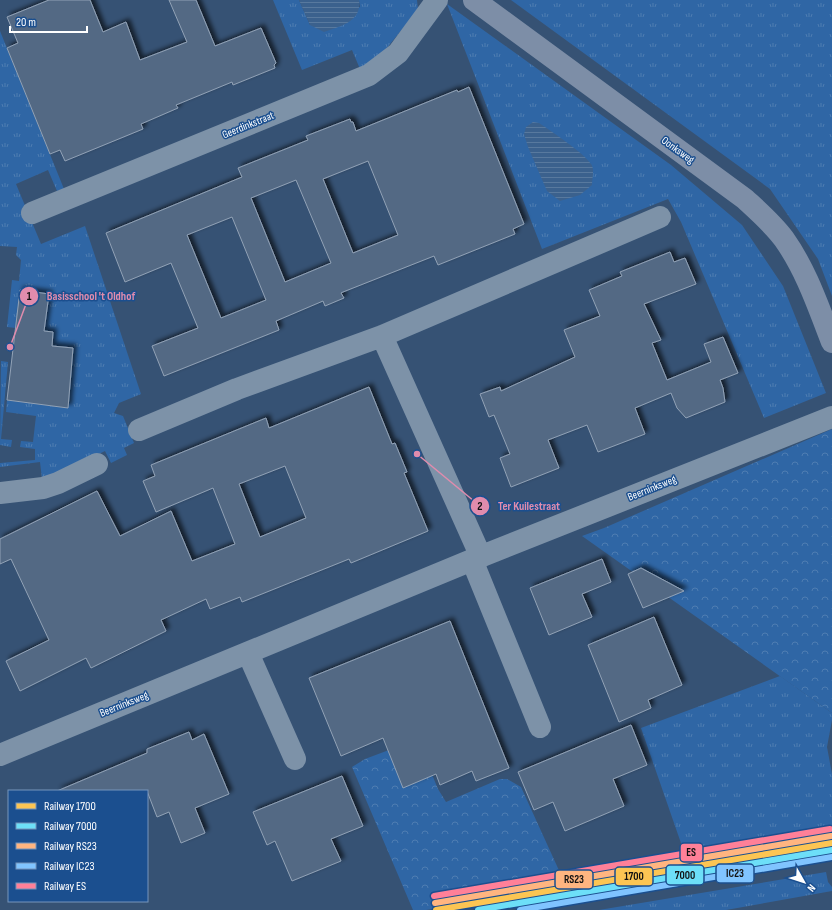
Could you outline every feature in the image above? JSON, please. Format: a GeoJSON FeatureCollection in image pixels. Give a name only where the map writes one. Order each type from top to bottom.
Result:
{"type":"FeatureCollection","features":[{"type":"Feature","properties":{"kind":"main road","name":"Oonksweg"},"geometry":{"type":"LineString","coordinates":[[474,0],[745,199],[769,221],[784,238],[812,288],[832,342]]}},
{"type":"Feature","properties":{"kind":"street","name":"Geerdinkstraat"},"geometry":{"type":"LineString","coordinates":[[32,213],[369,75],[398,53],[437,0]]}},
{"type":"Feature","properties":{"kind":"street"},"geometry":{"type":"LineString","coordinates":[[138,430],[237,389],[382,336],[660,216]]}},
{"type":"Feature","properties":{"kind":"street"},"geometry":{"type":"LineString","coordinates":[[382,336],[477,558],[540,727]]}},
{"type":"Feature","properties":{"kind":"street","name":"Beerninksweg"},"geometry":{"type":"LineString","coordinates":[[0,755],[477,558],[832,417]]}},
{"type":"Feature","properties":{"kind":"street"},"geometry":{"type":"LineString","coordinates":[[0,494],[43,488],[58,483],[97,464]]}},
{"type":"Feature","properties":{"kind":"street"},"geometry":{"type":"LineString","coordinates":[[248,653],[295,759]]}},
{"type":"Feature","properties":{"kind":"green space"},"geometry":{"type":"Polygon","coordinates":[[[273,0],[299,0],[310,25],[360,7],[359,0],[417,0],[418,10],[377,60],[360,69],[352,50],[302,70],[273,0]]]}},
{"type":"Feature","properties":{"kind":"green space"},"geometry":{"type":"Polygon","coordinates":[[[511,0],[832,0],[832,296],[818,259],[770,189],[511,0]]]}},
{"type":"Feature","properties":{"kind":"green space"},"geometry":{"type":"Polygon","coordinates":[[[447,4],[671,165],[742,225],[783,286],[826,393],[764,418],[681,222],[668,199],[542,249],[447,4]]]}},
{"type":"Feature","properties":{"kind":"green space"},"geometry":{"type":"Polygon","coordinates":[[[0,31],[64,189],[57,191],[48,170],[16,184],[41,244],[85,226],[141,394],[119,403],[114,413],[123,416],[134,443],[124,448],[127,455],[111,463],[105,451],[72,467],[42,479],[40,462],[0,467],[0,463],[35,460],[35,449],[20,447],[21,441],[33,442],[36,416],[6,412],[7,400],[68,408],[73,349],[52,346],[53,332],[44,331],[49,294],[16,328],[7,327],[12,280],[19,281],[21,260],[16,255],[17,247],[0,246],[0,31]]]}},
{"type":"Feature","properties":{"kind":"green space"},"geometry":{"type":"Polygon","coordinates":[[[1,361],[8,362],[1,439],[12,440],[11,447],[0,445],[1,361]]]}},
{"type":"Feature","properties":{"kind":"green space"},"geometry":{"type":"Polygon","coordinates":[[[832,429],[832,713],[582,536],[604,528],[832,429]]]}},
{"type":"Feature","properties":{"kind":"green space"},"geometry":{"type":"Polygon","coordinates":[[[780,676],[832,713],[827,747],[832,774],[832,847],[690,869],[641,728],[780,676]]]}},
{"type":"Feature","properties":{"kind":"green space"},"geometry":{"type":"Polygon","coordinates":[[[413,741],[419,743],[438,789],[446,802],[500,779],[507,779],[521,787],[567,888],[426,910],[413,910],[352,767],[365,759],[413,741]]]}},
{"type":"Feature","properties":{"kind":"green space"},"geometry":{"type":"Polygon","coordinates":[[[826,872],[828,882],[832,887],[832,891],[726,910],[599,910],[826,872]]]}},
{"type":"Feature","properties":{"kind":"shaded area"},"geometry":{"type":"Polygon","coordinates":[[[299,0],[359,0],[359,7],[357,13],[349,22],[324,32],[310,25],[299,0]]]}},
{"type":"Feature","properties":{"kind":"shaded area"},"geometry":{"type":"Polygon","coordinates":[[[533,122],[539,123],[567,142],[591,164],[593,171],[592,185],[580,195],[560,201],[547,191],[524,134],[526,127],[533,122]]]}},
{"type":"Feature","properties":{"kind":"building"},"geometry":{"type":"Polygon","coordinates":[[[49,0],[90,0],[103,32],[126,22],[140,60],[187,42],[169,0],[196,0],[215,46],[261,28],[276,63],[274,65],[275,68],[233,85],[232,82],[176,105],[178,108],[141,124],[143,129],[65,161],[60,150],[50,154],[7,48],[18,43],[7,17],[49,0]]]}},
{"type":"Feature","properties":{"kind":"building"},"geometry":{"type":"Polygon","coordinates":[[[469,87],[524,224],[513,229],[515,234],[438,265],[434,256],[343,292],[341,293],[344,298],[325,306],[323,301],[276,321],[279,330],[164,376],[152,346],[198,328],[171,263],[125,282],[106,233],[242,177],[238,168],[308,140],[306,136],[350,119],[351,122],[353,122],[356,131],[457,90],[458,92],[469,87]],[[368,161],[323,179],[353,253],[398,235],[368,161]],[[296,180],[251,198],[285,282],[331,263],[296,180]],[[232,217],[187,235],[221,318],[266,300],[232,217]]]}},
{"type":"Feature","properties":{"kind":"building"},"geometry":{"type":"Polygon","coordinates":[[[670,252],[674,262],[685,258],[696,284],[644,304],[661,340],[652,343],[667,380],[711,362],[704,344],[723,337],[738,373],[720,380],[725,402],[686,418],[677,408],[671,393],[635,408],[645,434],[598,452],[587,425],[548,440],[559,468],[511,487],[500,458],[510,454],[494,415],[489,417],[480,394],[500,387],[501,391],[575,357],[564,330],[600,316],[589,290],[622,276],[620,272],[670,252]]]}},
{"type":"Feature","properties":{"kind":"building"},"geometry":{"type":"Polygon","coordinates":[[[20,290],[49,294],[44,331],[53,332],[52,346],[73,348],[68,408],[7,400],[20,290]]]}},
{"type":"Feature","properties":{"kind":"building"},"geometry":{"type":"Polygon","coordinates":[[[369,387],[392,444],[395,443],[407,472],[404,473],[428,531],[351,563],[349,559],[242,602],[240,597],[210,609],[206,599],[161,620],[166,631],[91,668],[86,658],[20,691],[6,661],[49,640],[11,559],[0,564],[0,539],[97,491],[120,536],[171,511],[192,561],[235,544],[213,488],[156,512],[143,481],[155,476],[151,465],[266,418],[269,428],[369,387]],[[285,466],[239,484],[260,537],[306,518],[285,466]]]}},
{"type":"Feature","properties":{"kind":"building"},"geometry":{"type":"Polygon","coordinates":[[[602,559],[611,582],[582,594],[592,617],[549,635],[530,588],[602,559]]]}},
{"type":"Feature","properties":{"kind":"building"},"geometry":{"type":"Polygon","coordinates":[[[641,568],[684,591],[643,608],[628,574],[641,568]]]}},
{"type":"Feature","properties":{"kind":"building"},"geometry":{"type":"Polygon","coordinates":[[[654,617],[682,685],[648,700],[651,708],[619,722],[588,645],[654,617]]]}},
{"type":"Feature","properties":{"kind":"building"},"geometry":{"type":"Polygon","coordinates":[[[450,621],[509,768],[476,781],[472,771],[440,785],[436,774],[403,788],[383,738],[341,756],[309,678],[450,621]]]}},
{"type":"Feature","properties":{"kind":"building"},"geometry":{"type":"Polygon","coordinates":[[[631,725],[647,765],[613,779],[624,806],[565,831],[553,802],[534,810],[518,772],[631,725]]]}},
{"type":"Feature","properties":{"kind":"building"},"geometry":{"type":"Polygon","coordinates":[[[189,732],[192,740],[204,734],[229,794],[195,808],[205,833],[181,843],[169,812],[157,817],[148,790],[59,790],[147,753],[147,749],[189,732]]]}},
{"type":"Feature","properties":{"kind":"building"},"geometry":{"type":"Polygon","coordinates":[[[342,776],[363,826],[331,839],[341,861],[292,881],[275,841],[267,845],[253,812],[342,776]]]}},
{"type":"Feature","properties":{"kind":"rail line","name":"ES"},"geometry":{"type":"LineString","coordinates":[[434,896],[830,829]]}},
{"type":"Feature","properties":{"kind":"rail line","name":"RS23"},"geometry":{"type":"LineString","coordinates":[[435,903],[831,836]]}},
{"type":"Feature","properties":{"kind":"rail line","name":"1700"},"geometry":{"type":"LineString","coordinates":[[436,910],[832,843]]}},
{"type":"Feature","properties":{"kind":"rail line","name":"7000"},"geometry":{"type":"LineString","coordinates":[[478,910],[832,850]]}},
{"type":"Feature","properties":{"kind":"rail line","name":"IC23"},"geometry":{"type":"LineString","coordinates":[[520,910],[832,857]]}},
{"type":"Feature","properties":{"kind":"place","name":"Basisschool 't Oldhof"},"geometry":{"type":"Point","coordinates":[10,347]}},
{"type":"Feature","properties":{"kind":"place","name":"Ter Kuilestraat"},"geometry":{"type":"Point","coordinates":[417,454]}}]}
